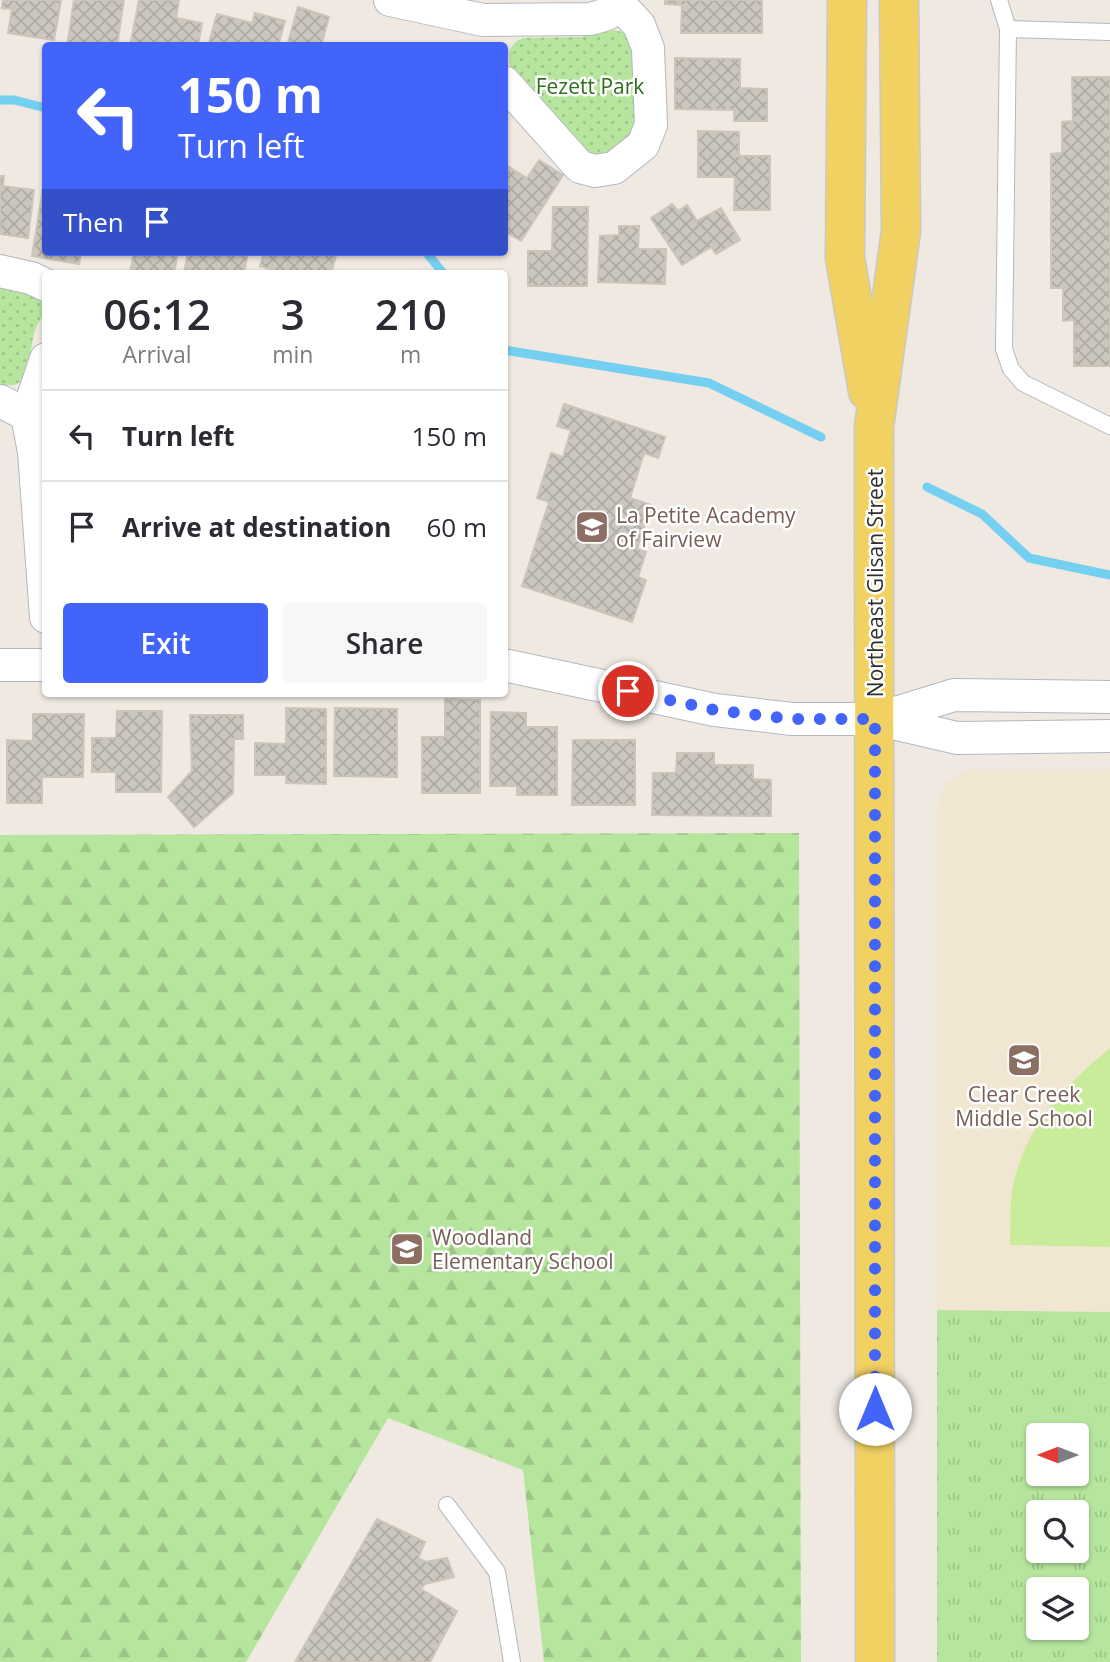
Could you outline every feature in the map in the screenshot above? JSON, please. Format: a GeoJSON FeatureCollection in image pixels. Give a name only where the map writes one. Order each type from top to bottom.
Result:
{"type":"FeatureCollection","features":[{"type":"Feature","properties":{"kind":"main road","name":"Northeast Glisan Street"},"geometry":{"type":"LineString","coordinates":[[847,0],[845,258],[874,427]]}},
{"type":"Feature","properties":{"kind":"main road","name":"Northeast Glisan Street"},"geometry":{"type":"LineString","coordinates":[[875,1662],[874,427],[901,231],[899,0]]}},
{"type":"Feature","properties":{"kind":"street"},"geometry":{"type":"LineString","coordinates":[[390,0],[484,33],[590,19],[605,15],[621,3],[639,25],[648,48],[651,125],[643,145],[614,168],[595,171],[580,167],[508,86]]}},
{"type":"Feature","properties":{"kind":"street"},"geometry":{"type":"LineString","coordinates":[[0,271],[42,283]]}},
{"type":"Feature","properties":{"kind":"street"},"geometry":{"type":"LineString","coordinates":[[42,365],[13,408],[34,452],[42,523]]}},
{"type":"Feature","properties":{"kind":"street"},"geometry":{"type":"LineString","coordinates":[[0,665],[42,665]]}},
{"type":"Feature","properties":{"kind":"street"},"geometry":{"type":"LineString","coordinates":[[508,665],[715,710],[792,719],[875,719],[957,738],[1110,736]]}},
{"type":"Feature","properties":{"kind":"street"},"geometry":{"type":"LineString","coordinates":[[875,719],[954,695],[1110,697]]}},
{"type":"Feature","properties":{"kind":"lane"},"geometry":{"type":"LineString","coordinates":[[999,0],[1008,29],[1004,349],[1011,369],[1023,383],[1110,426]]}},
{"type":"Feature","properties":{"kind":"lane"},"geometry":{"type":"LineString","coordinates":[[1008,29],[1110,32]]}},
{"type":"Feature","properties":{"kind":"lane"},"geometry":{"type":"LineString","coordinates":[[447,1505],[497,1572],[512,1662]]}},
{"type":"Feature","properties":{"kind":"shaded area","name":"Clear Creek Middle School"},"geometry":{"type":"Polygon","coordinates":[[[971,769],[1110,769],[1110,1312],[937,1310],[937,810],[947,783],[971,769]]]}},
{"type":"Feature","properties":{"kind":"green space","name":"Fezett Park"},"geometry":{"type":"Polygon","coordinates":[[[615,30],[628,34],[632,39],[637,132],[608,153],[593,157],[579,149],[510,65],[509,56],[515,42],[523,38],[581,37],[615,30]]]}},
{"type":"Feature","properties":{"kind":"green space"},"geometry":{"type":"Polygon","coordinates":[[[0,279],[42,297],[42,316],[34,334],[28,370],[24,378],[11,385],[0,384],[0,279]]]}},
{"type":"Feature","properties":{"kind":"green space","name":"Woodland Elementary School"},"geometry":{"type":"Polygon","coordinates":[[[799,833],[801,1662],[544,1662],[523,1470],[388,1418],[246,1662],[0,1662],[0,835],[799,833]]]}},
{"type":"Feature","properties":{"kind":"green space"},"geometry":{"type":"Polygon","coordinates":[[[1110,1048],[1110,1247],[1010,1245],[1012,1188],[1030,1139],[1039,1122],[1063,1091],[1110,1048]]]}},
{"type":"Feature","properties":{"kind":"green space"},"geometry":{"type":"Polygon","coordinates":[[[937,1310],[1110,1312],[1110,1662],[937,1662],[937,1310]]]}},
{"type":"Feature","properties":{"kind":"building"},"geometry":{"type":"Polygon","coordinates":[[[3,0],[61,0],[54,40],[8,33],[12,9],[2,8],[3,0]]]}},
{"type":"Feature","properties":{"kind":"building"},"geometry":{"type":"Polygon","coordinates":[[[74,0],[124,0],[118,42],[68,42],[74,0]]]}},
{"type":"Feature","properties":{"kind":"building"},"geometry":{"type":"Polygon","coordinates":[[[139,0],[179,0],[176,18],[202,23],[199,42],[131,42],[139,0]]]}},
{"type":"Feature","properties":{"kind":"building"},"geometry":{"type":"Polygon","coordinates":[[[665,0],[762,0],[762,33],[681,33],[682,5],[665,4],[665,0]]]}},
{"type":"Feature","properties":{"kind":"building"},"geometry":{"type":"Polygon","coordinates":[[[298,7],[329,17],[322,42],[288,42],[298,7]]]}},
{"type":"Feature","properties":{"kind":"building"},"geometry":{"type":"Polygon","coordinates":[[[255,13],[285,21],[279,42],[209,42],[217,14],[252,23],[255,13]]]}},
{"type":"Feature","properties":{"kind":"building"},"geometry":{"type":"Polygon","coordinates":[[[675,58],[740,59],[740,88],[767,89],[767,121],[734,121],[734,110],[675,109],[675,58]]]}},
{"type":"Feature","properties":{"kind":"building"},"geometry":{"type":"Polygon","coordinates":[[[1072,77],[1110,77],[1110,366],[1074,366],[1074,320],[1063,321],[1063,288],[1051,288],[1051,154],[1062,153],[1062,122],[1073,121],[1072,77]]]}},
{"type":"Feature","properties":{"kind":"building"},"geometry":{"type":"Polygon","coordinates":[[[698,131],[739,132],[739,156],[770,156],[770,210],[734,210],[735,177],[698,177],[698,131]]]}},
{"type":"Feature","properties":{"kind":"building"},"geometry":{"type":"Polygon","coordinates":[[[539,160],[563,175],[521,241],[508,233],[508,166],[527,178],[539,160]]]}},
{"type":"Feature","properties":{"kind":"building"},"geometry":{"type":"Polygon","coordinates":[[[0,176],[4,176],[3,186],[34,190],[28,238],[0,234],[0,176]]]}},
{"type":"Feature","properties":{"kind":"building"},"geometry":{"type":"Polygon","coordinates":[[[42,194],[42,256],[80,256],[79,264],[32,256],[42,194]]]}},
{"type":"Feature","properties":{"kind":"building"},"geometry":{"type":"Polygon","coordinates":[[[672,204],[678,211],[687,205],[697,221],[721,208],[740,240],[716,254],[711,247],[682,265],[651,218],[672,204]]]}},
{"type":"Feature","properties":{"kind":"building"},"geometry":{"type":"Polygon","coordinates":[[[553,207],[588,207],[587,286],[528,286],[528,251],[552,251],[553,207]]]}},
{"type":"Feature","properties":{"kind":"building"},"geometry":{"type":"Polygon","coordinates":[[[619,226],[639,226],[638,249],[666,249],[665,284],[598,282],[600,236],[619,235],[619,226]]]}},
{"type":"Feature","properties":{"kind":"building"},"geometry":{"type":"Polygon","coordinates":[[[133,256],[177,256],[175,270],[131,270],[133,256]]]}},
{"type":"Feature","properties":{"kind":"building"},"geometry":{"type":"Polygon","coordinates":[[[187,256],[247,256],[245,270],[185,270],[187,256]]]}},
{"type":"Feature","properties":{"kind":"building"},"geometry":{"type":"Polygon","coordinates":[[[263,256],[336,256],[332,270],[274,270],[260,266],[263,256]]]}},
{"type":"Feature","properties":{"kind":"building","name":"La Petite Academy of Fairview"},"geometry":{"type":"Polygon","coordinates":[[[564,404],[665,437],[658,458],[644,453],[630,498],[651,505],[637,549],[646,552],[638,577],[646,580],[632,622],[522,586],[549,502],[537,498],[551,453],[563,457],[571,430],[557,426],[564,404]]]}},
{"type":"Feature","properties":{"kind":"building"},"geometry":{"type":"Polygon","coordinates":[[[445,699],[480,700],[480,793],[422,793],[422,737],[445,737],[445,699]]]}},
{"type":"Feature","properties":{"kind":"building"},"geometry":{"type":"Polygon","coordinates":[[[286,708],[326,709],[326,784],[286,783],[286,775],[255,775],[255,743],[286,744],[286,708]]]}},
{"type":"Feature","properties":{"kind":"building"},"geometry":{"type":"Polygon","coordinates":[[[335,708],[397,709],[397,777],[334,776],[335,708]]]}},
{"type":"Feature","properties":{"kind":"building"},"geometry":{"type":"Polygon","coordinates":[[[117,711],[162,711],[161,792],[116,792],[116,772],[92,772],[92,738],[116,738],[117,711]]]}},
{"type":"Feature","properties":{"kind":"building"},"geometry":{"type":"Polygon","coordinates":[[[491,712],[526,713],[526,727],[557,727],[557,795],[517,795],[517,786],[490,786],[491,712]]]}},
{"type":"Feature","properties":{"kind":"building"},"geometry":{"type":"Polygon","coordinates":[[[33,714],[84,714],[83,777],[42,777],[42,803],[7,803],[7,740],[33,741],[33,714]]]}},
{"type":"Feature","properties":{"kind":"building"},"geometry":{"type":"Polygon","coordinates":[[[190,715],[243,715],[243,739],[234,739],[233,793],[194,827],[168,797],[192,771],[190,715]]]}},
{"type":"Feature","properties":{"kind":"building"},"geometry":{"type":"Polygon","coordinates":[[[573,740],[635,740],[635,805],[572,805],[573,740]]]}},
{"type":"Feature","properties":{"kind":"building"},"geometry":{"type":"Polygon","coordinates":[[[677,753],[714,753],[714,765],[753,765],[753,779],[771,780],[771,816],[652,815],[653,773],[676,773],[677,753]]]}},
{"type":"Feature","properties":{"kind":"building"},"geometry":{"type":"Polygon","coordinates":[[[377,1519],[425,1542],[418,1558],[426,1562],[447,1558],[454,1577],[425,1584],[421,1589],[457,1611],[430,1662],[295,1662],[377,1519]]]}},
{"type":"Feature","properties":{"kind":"waterway"},"geometry":{"type":"LineString","coordinates":[[0,100],[14,100],[42,107]]}},
{"type":"Feature","properties":{"kind":"waterway"},"geometry":{"type":"LineString","coordinates":[[429,256],[441,270]]}},
{"type":"Feature","properties":{"kind":"waterway"},"geometry":{"type":"LineString","coordinates":[[508,351],[709,383],[821,437]]}},
{"type":"Feature","properties":{"kind":"waterway"},"geometry":{"type":"LineString","coordinates":[[927,487],[982,514],[1029,558],[1110,575]]}},
{"type":"Feature","properties":{"kind":"place","name":"La Petite Academy of Fairview"},"geometry":{"type":"Point","coordinates":[592,527]}},
{"type":"Feature","properties":{"kind":"place","name":"Clear Creek Middle School"},"geometry":{"type":"Point","coordinates":[1024,1060]}},
{"type":"Feature","properties":{"kind":"place","name":"Woodland Elementary School"},"geometry":{"type":"Point","coordinates":[407,1249]}},
{"type":"Feature","properties":{"kind":"route"},"geometry":{"type":"LineString","coordinates":[[628,691],[715,710],[792,719],[875,719],[875,1409]]}}]}
